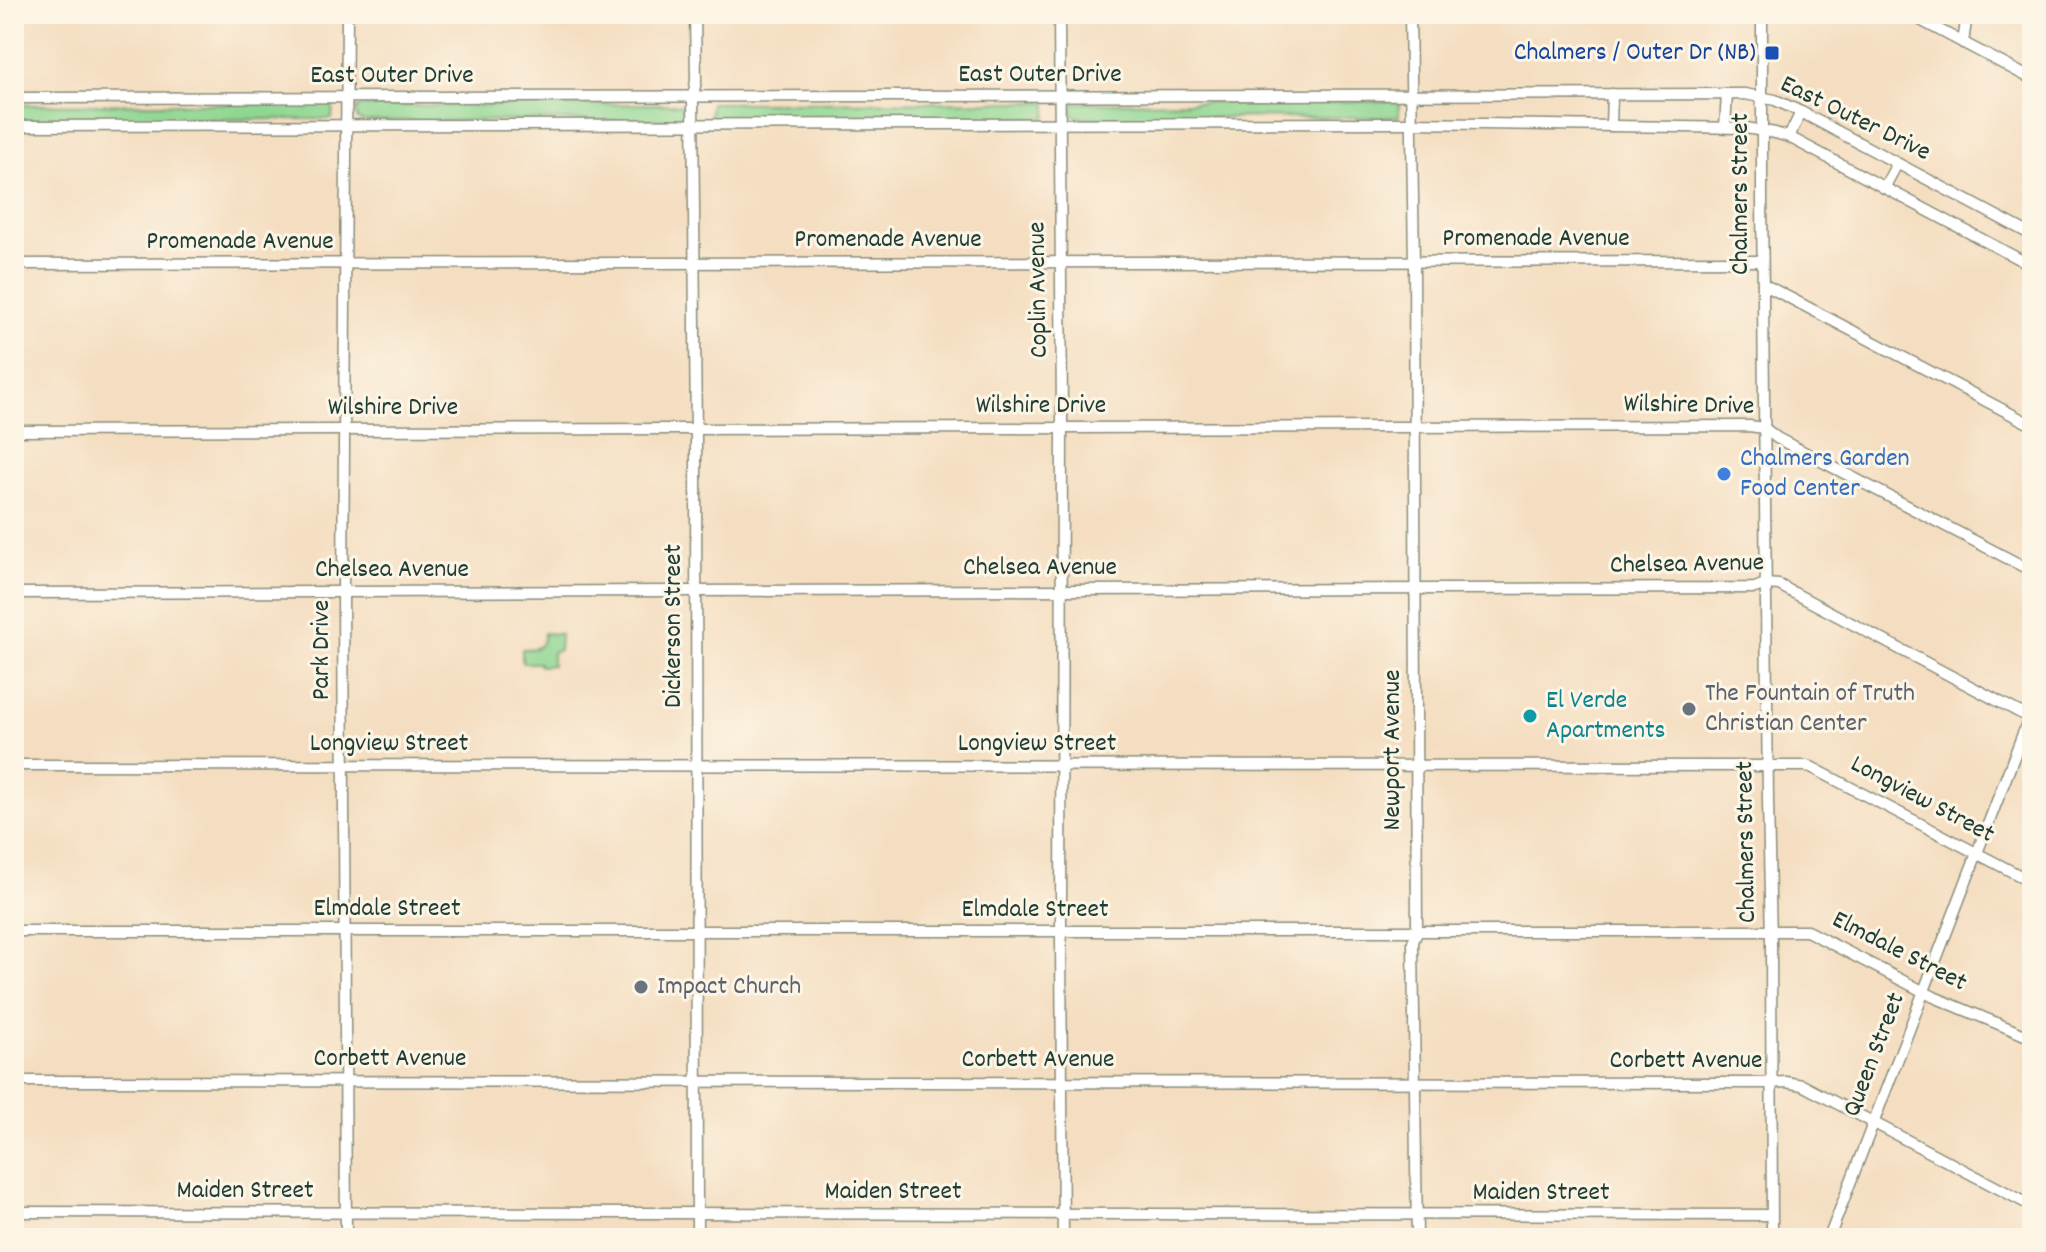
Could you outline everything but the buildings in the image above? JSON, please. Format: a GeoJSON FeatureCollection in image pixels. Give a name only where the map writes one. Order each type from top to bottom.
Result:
{"type":"FeatureCollection","features":[{"type":"Feature","properties":{"kind":"street","name":"Park Drive"},"geometry":{"type":"LineString","coordinates":[[346,1238],[343,592],[347,14]]}},
{"type":"Feature","properties":{"kind":"street","name":"Dickerson Street"},"geometry":{"type":"LineString","coordinates":[[695,14],[697,1238]]}},
{"type":"Feature","properties":{"kind":"street","name":"Coplin Avenue"},"geometry":{"type":"LineString","coordinates":[[1059,14],[1063,1238]]}},
{"type":"Feature","properties":{"kind":"street"},"geometry":{"type":"LineString","coordinates":[[1410,14],[1411,96]]}},
{"type":"Feature","properties":{"kind":"street","name":"Chalmers Street"},"geometry":{"type":"LineString","coordinates":[[1762,14],[1772,1238]]}},
{"type":"Feature","properties":{"kind":"street"},"geometry":{"type":"LineString","coordinates":[[1909,14],[2032,79]]}},
{"type":"Feature","properties":{"kind":"street"},"geometry":{"type":"LineString","coordinates":[[1963,43],[1967,14]]}},
{"type":"Feature","properties":{"kind":"street"},"geometry":{"type":"LineString","coordinates":[[1611,126],[1612,94]]}},
{"type":"Feature","properties":{"kind":"street"},"geometry":{"type":"LineString","coordinates":[[1725,127],[1727,94]]}},
{"type":"Feature","properties":{"kind":"street","name":"East Outer Drive"},"geometry":{"type":"LineString","coordinates":[[14,98],[1745,94],[1775,100],[1801,112],[2032,235]]}},
{"type":"Feature","properties":{"kind":"street","name":"Newport Avenue"},"geometry":{"type":"LineString","coordinates":[[1411,96],[1417,932],[1413,942],[1417,1238]]}},
{"type":"Feature","properties":{"kind":"street"},"geometry":{"type":"LineString","coordinates":[[1789,137],[1801,112]]}},
{"type":"Feature","properties":{"kind":"street","name":"East Outer Drive"},"geometry":{"type":"LineString","coordinates":[[14,126],[1412,123],[1725,127],[1762,130],[1789,137],[2032,266]]}},
{"type":"Feature","properties":{"kind":"street"},"geometry":{"type":"LineString","coordinates":[[1884,188],[1897,164]]}},
{"type":"Feature","properties":{"kind":"street","name":"Promenade Avenue"},"geometry":{"type":"LineString","coordinates":[[14,264],[1762,261]]}},
{"type":"Feature","properties":{"kind":"street"},"geometry":{"type":"LineString","coordinates":[[1763,284],[2032,425]]}},
{"type":"Feature","properties":{"kind":"street","name":"Wilshire Drive"},"geometry":{"type":"LineString","coordinates":[[14,431],[1749,426],[1764,428],[1777,438],[2032,571]]}},
{"type":"Feature","properties":{"kind":"street","name":"Chelsea Avenue"},"geometry":{"type":"LineString","coordinates":[[14,593],[1755,588],[1765,584],[1779,585],[2031,716]]}},
{"type":"Feature","properties":{"kind":"street","name":"Queen Street"},"geometry":{"type":"LineString","coordinates":[[1829,1238],[2031,716]]}},
{"type":"Feature","properties":{"kind":"street","name":"Longview Street"},"geometry":{"type":"LineString","coordinates":[[14,765],[1811,767],[2032,882]]}},
{"type":"Feature","properties":{"kind":"street","name":"Elmdale Street"},"geometry":{"type":"LineString","coordinates":[[14,931],[1807,931],[1924,992],[2032,1038]]}},
{"type":"Feature","properties":{"kind":"street","name":"Corbett Avenue"},"geometry":{"type":"LineString","coordinates":[[14,1081],[1786,1082],[1802,1085],[2032,1206]]}},
{"type":"Feature","properties":{"kind":"street","name":"Maiden Street"},"geometry":{"type":"LineString","coordinates":[[14,1212],[1771,1215]]}},
{"type":"Feature","properties":{"kind":"green space"},"geometry":{"type":"Polygon","coordinates":[[[1042,102],[1047,105],[1047,116],[1042,118],[710,119],[711,103],[1042,102]]]}},
{"type":"Feature","properties":{"kind":"green space"},"geometry":{"type":"Polygon","coordinates":[[[1077,103],[1399,103],[1399,117],[1078,118],[1072,114],[1073,105],[1077,103]]]}},
{"type":"Feature","properties":{"kind":"green space"},"geometry":{"type":"Polygon","coordinates":[[[14,105],[333,105],[332,119],[14,120],[14,105]]]}},
{"type":"Feature","properties":{"kind":"green space"},"geometry":{"type":"Polygon","coordinates":[[[361,106],[683,106],[682,120],[362,121],[357,119],[356,108],[361,106]]]}},
{"type":"Feature","properties":{"kind":"green space"},"geometry":{"type":"Polygon","coordinates":[[[544,633],[560,634],[559,650],[552,652],[552,665],[522,663],[522,649],[538,647],[544,633]]]}},
{"type":"Feature","properties":{"kind":"place","name":"Chalmers / Outer Dr (NB)"},"geometry":{"type":"Point","coordinates":[1772,53]}},
{"type":"Feature","properties":{"kind":"place","name":"Chalmers Garden Food Center"},"geometry":{"type":"Point","coordinates":[1724,474]}},
{"type":"Feature","properties":{"kind":"place","name":"The Fountain of Truth Christian Center"},"geometry":{"type":"Point","coordinates":[1689,709]}},
{"type":"Feature","properties":{"kind":"place","name":"El Verde Apartments"},"geometry":{"type":"Point","coordinates":[1530,716]}},
{"type":"Feature","properties":{"kind":"place","name":"Impact Church"},"geometry":{"type":"Point","coordinates":[641,987]}}]}
